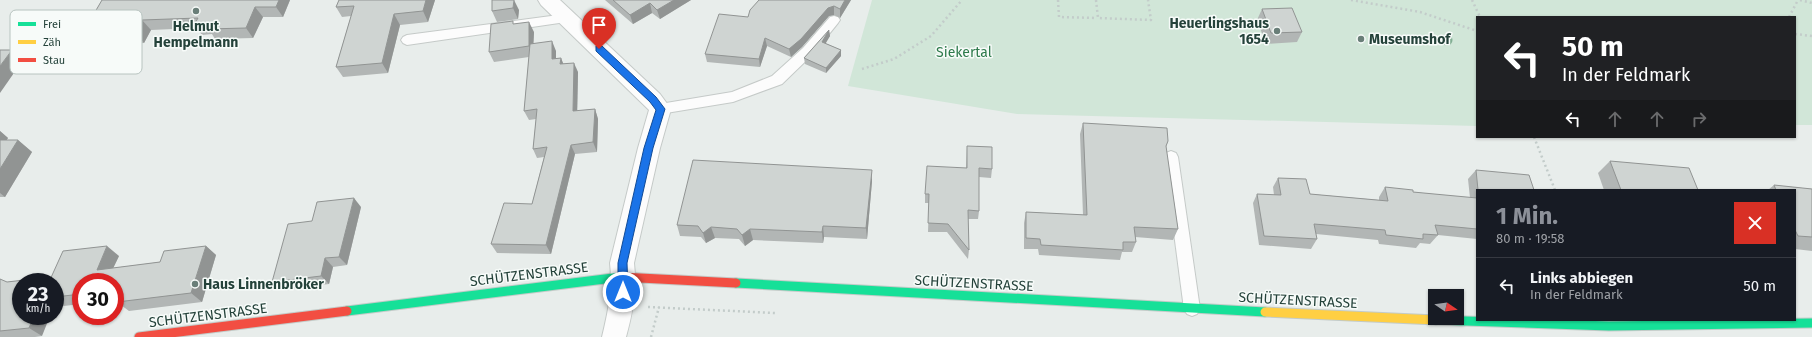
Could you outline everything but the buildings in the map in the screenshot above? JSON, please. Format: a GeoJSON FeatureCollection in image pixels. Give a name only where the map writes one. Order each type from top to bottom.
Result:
{"type":"FeatureCollection","features":[{"type":"Feature","properties":{"kind":"street"},"geometry":{"type":"LineString","coordinates":[[548,0],[653,100],[660,109],[649,148],[622,263],[624,277],[623,306],[614,337]]}},
{"type":"Feature","properties":{"kind":"street","name":"SCHÜTZENSTRASSE"},"geometry":{"type":"LineString","coordinates":[[139,337],[624,277],[1565,331],[1812,323]]}},
{"type":"Feature","properties":{"kind":"lane"},"geometry":{"type":"LineString","coordinates":[[407,40],[566,18]]}},
{"type":"Feature","properties":{"kind":"lane"},"geometry":{"type":"LineString","coordinates":[[660,109],[733,98],[777,80],[808,52],[834,20]]}},
{"type":"Feature","properties":{"kind":"lane"},"geometry":{"type":"LineString","coordinates":[[1171,158],[1192,309]]}},
{"type":"Feature","properties":{"kind":"path"},"geometry":{"type":"LineString","coordinates":[[862,69],[894,59],[931,36],[962,0]]}},
{"type":"Feature","properties":{"kind":"path"},"geometry":{"type":"LineString","coordinates":[[1058,0],[1059,17],[1151,20],[1148,0]]}},
{"type":"Feature","properties":{"kind":"path"},"geometry":{"type":"LineString","coordinates":[[1096,0],[1098,18]]}},
{"type":"Feature","properties":{"kind":"path"},"geometry":{"type":"LineString","coordinates":[[1351,0],[1420,12],[1476,31]]}},
{"type":"Feature","properties":{"kind":"path"},"geometry":{"type":"LineString","coordinates":[[1472,0],[1480,16]]}},
{"type":"Feature","properties":{"kind":"path"},"geometry":{"type":"LineString","coordinates":[[1790,16],[1799,0],[1812,2]]}},
{"type":"Feature","properties":{"kind":"path"},"geometry":{"type":"LineString","coordinates":[[1796,34],[1812,36]]}},
{"type":"Feature","properties":{"kind":"path"},"geometry":{"type":"LineString","coordinates":[[1534,138],[1555,189]]}},
{"type":"Feature","properties":{"kind":"path"},"geometry":{"type":"LineString","coordinates":[[651,337],[660,307]]}},
{"type":"Feature","properties":{"kind":"green space","name":"Siekertal"},"geometry":{"type":"Polygon","coordinates":[[[872,0],[1812,0],[1812,125],[1796,125],[1796,16],[1476,16],[1476,126],[1017,114],[848,86],[872,0]]]}},
{"type":"Feature","properties":{"kind":"traffic: fast"},"geometry":{"type":"LineString","coordinates":[[347,311],[621,277]]}},
{"type":"Feature","properties":{"kind":"traffic: fast"},"geometry":{"type":"LineString","coordinates":[[736,283],[1265,312]]}},
{"type":"Feature","properties":{"kind":"traffic: fast"},"geometry":{"type":"LineString","coordinates":[[1464,321],[1609,326],[1812,323]]}},
{"type":"Feature","properties":{"kind":"traffic: slow"},"geometry":{"type":"LineString","coordinates":[[1265,312],[1428,320]]}},
{"type":"Feature","properties":{"kind":"traffic: jam"},"geometry":{"type":"LineString","coordinates":[[621,277],[736,283]]}},
{"type":"Feature","properties":{"kind":"traffic: jam"},"geometry":{"type":"LineString","coordinates":[[139,337],[347,311]]}},
{"type":"Feature","properties":{"kind":"place","name":"Helmut Hempelmann"},"geometry":{"type":"Point","coordinates":[196,11]}},
{"type":"Feature","properties":{"kind":"place","name":"Heuerlingshaus 1654"},"geometry":{"type":"Point","coordinates":[1277,31]}},
{"type":"Feature","properties":{"kind":"place","name":"Museumshof"},"geometry":{"type":"Point","coordinates":[1361,39]}},
{"type":"Feature","properties":{"kind":"place","name":"Haus Linnenbröker"},"geometry":{"type":"Point","coordinates":[195,284]}},
{"type":"Feature","properties":{"kind":"route"},"geometry":{"type":"LineString","coordinates":[[599,49],[653,100],[660,109],[649,148],[622,263],[624,277],[623,292]]}}]}
